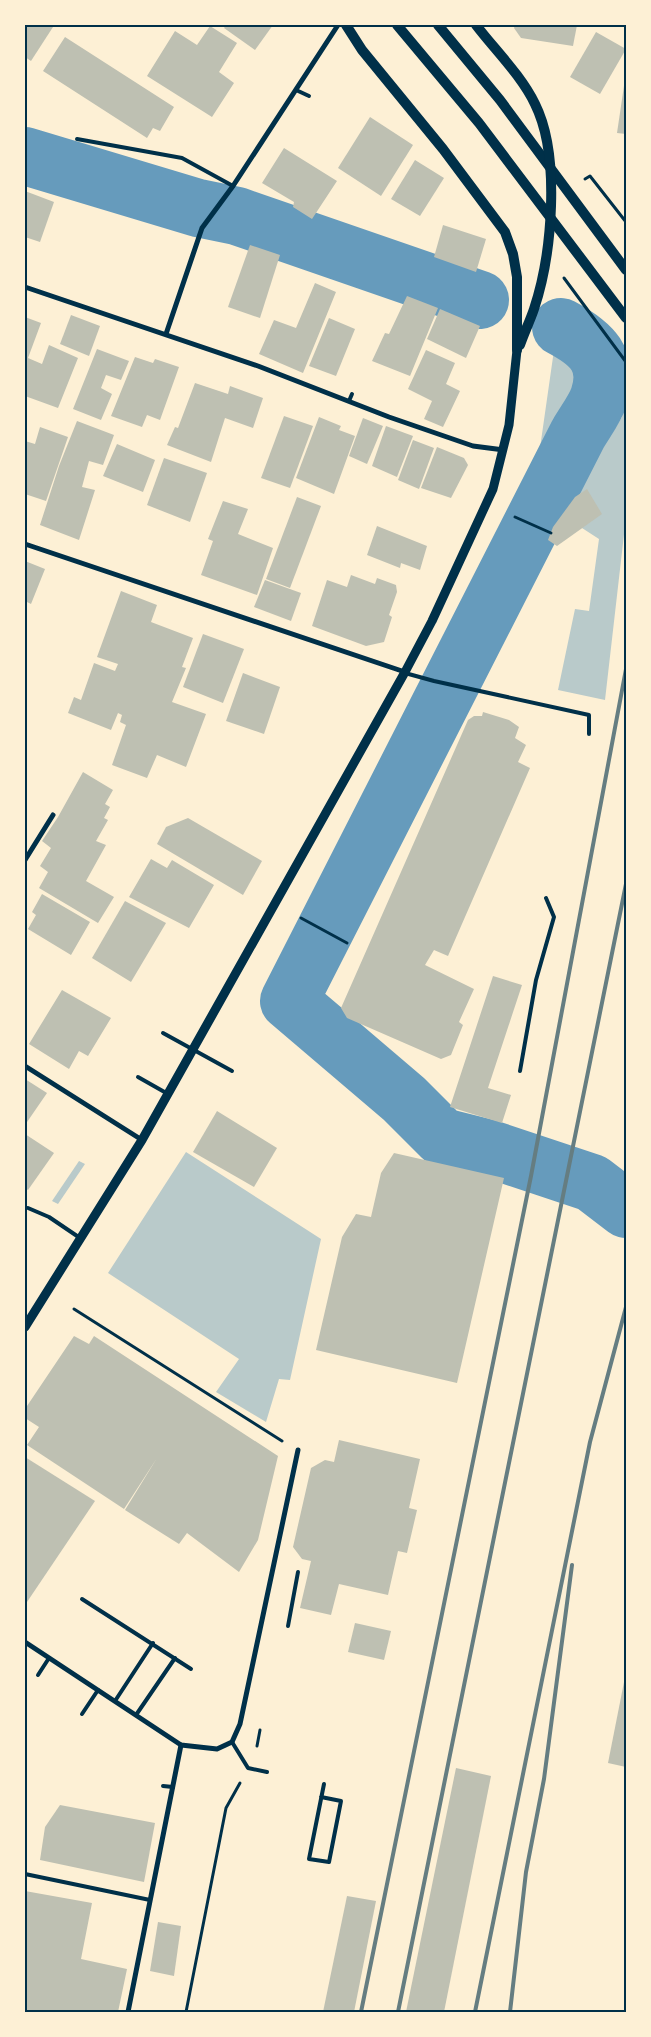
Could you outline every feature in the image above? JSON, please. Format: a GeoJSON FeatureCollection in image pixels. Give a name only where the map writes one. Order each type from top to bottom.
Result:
{"type":"FeatureCollection","features":[{"type":"Feature","properties":{"kind":"main road"},"geometry":{"type":"LineString","coordinates":[[346,25],[362,50],[443,149],[505,232],[513,254],[517,277],[518,350]]}},
{"type":"Feature","properties":{"kind":"main road"},"geometry":{"type":"LineString","coordinates":[[398,25],[479,123],[626,318]]}},
{"type":"Feature","properties":{"kind":"main road"},"geometry":{"type":"LineString","coordinates":[[438,25],[500,100],[626,270]]}},
{"type":"Feature","properties":{"kind":"main road"},"geometry":{"type":"LineString","coordinates":[[476,25],[535,102],[547,139],[551,213],[550,231],[535,309],[518,350]]}},
{"type":"Feature","properties":{"kind":"street"},"geometry":{"type":"LineString","coordinates":[[166,334],[202,228],[226,196],[338,25]]}},
{"type":"Feature","properties":{"kind":"street"},"geometry":{"type":"LineString","coordinates":[[25,287],[258,366],[473,446],[504,450]]}},
{"type":"Feature","properties":{"kind":"street"},"geometry":{"type":"LineString","coordinates":[[25,1327],[142,1140],[405,672],[432,620],[493,489],[509,425],[518,350]]}},
{"type":"Feature","properties":{"kind":"street"},"geometry":{"type":"LineString","coordinates":[[25,544],[405,672]]}},
{"type":"Feature","properties":{"kind":"street"},"geometry":{"type":"LineString","coordinates":[[25,860],[53,815]]}},
{"type":"Feature","properties":{"kind":"street"},"geometry":{"type":"LineString","coordinates":[[25,1066],[142,1140]]}},
{"type":"Feature","properties":{"kind":"street"},"geometry":{"type":"LineString","coordinates":[[25,1642],[181,1745],[217,1749],[232,1742],[240,1724],[298,1450]]}},
{"type":"Feature","properties":{"kind":"street"},"geometry":{"type":"LineString","coordinates":[[128,2012],[181,1745]]}},
{"type":"Feature","properties":{"kind":"lane"},"geometry":{"type":"LineString","coordinates":[[296,90],[309,96]]}},
{"type":"Feature","properties":{"kind":"lane"},"geometry":{"type":"LineString","coordinates":[[77,139],[182,158],[232,186]]}},
{"type":"Feature","properties":{"kind":"lane"},"geometry":{"type":"LineString","coordinates":[[188,269],[194,272]]}},
{"type":"Feature","properties":{"kind":"lane"},"geometry":{"type":"LineString","coordinates":[[349,401],[352,394]]}},
{"type":"Feature","properties":{"kind":"lane"},"geometry":{"type":"LineString","coordinates":[[405,672],[438,682],[590,715],[589,734]]}},
{"type":"Feature","properties":{"kind":"lane"},"geometry":{"type":"LineString","coordinates":[[520,1071],[536,980],[554,917],[546,898]]}},
{"type":"Feature","properties":{"kind":"lane"},"geometry":{"type":"LineString","coordinates":[[163,1033],[194,1048],[232,1071]]}},
{"type":"Feature","properties":{"kind":"lane"},"geometry":{"type":"LineString","coordinates":[[138,1077],[168,1094]]}},
{"type":"Feature","properties":{"kind":"lane"},"geometry":{"type":"LineString","coordinates":[[28,1208],[50,1217],[81,1238]]}},
{"type":"Feature","properties":{"kind":"lane"},"geometry":{"type":"LineString","coordinates":[[288,1626],[298,1572]]}},
{"type":"Feature","properties":{"kind":"lane"},"geometry":{"type":"LineString","coordinates":[[82,1598],[191,1669]]}},
{"type":"Feature","properties":{"kind":"lane"},"geometry":{"type":"LineString","coordinates":[[115,1701],[153,1644]]}},
{"type":"Feature","properties":{"kind":"lane"},"geometry":{"type":"LineString","coordinates":[[38,1674],[50,1658]]}},
{"type":"Feature","properties":{"kind":"lane"},"geometry":{"type":"LineString","coordinates":[[136,1715],[176,1658]]}},
{"type":"Feature","properties":{"kind":"lane"},"geometry":{"type":"LineString","coordinates":[[82,1714],[98,1690]]}},
{"type":"Feature","properties":{"kind":"lane"},"geometry":{"type":"LineString","coordinates":[[232,1742],[248,1768],[267,1772]]}},
{"type":"Feature","properties":{"kind":"lane"},"geometry":{"type":"LineString","coordinates":[[321,1797],[341,1801],[329,1862],[309,1859],[321,1797],[324,1784]]}},
{"type":"Feature","properties":{"kind":"lane"},"geometry":{"type":"LineString","coordinates":[[163,1786],[173,1787]]}},
{"type":"Feature","properties":{"kind":"lane"},"geometry":{"type":"LineString","coordinates":[[25,1874],[150,1900]]}},
{"type":"Feature","properties":{"kind":"path"},"geometry":{"type":"LineString","coordinates":[[590,176],[626,222]]}},
{"type":"Feature","properties":{"kind":"path"},"geometry":{"type":"LineString","coordinates":[[560,273],[626,362]]}},
{"type":"Feature","properties":{"kind":"path"},"geometry":{"type":"LineString","coordinates":[[515,517],[549,532]]}},
{"type":"Feature","properties":{"kind":"path"},"geometry":{"type":"LineString","coordinates":[[301,918],[347,943]]}},
{"type":"Feature","properties":{"kind":"path"},"geometry":{"type":"LineString","coordinates":[[74,1310],[298,1450]]}},
{"type":"Feature","properties":{"kind":"path"},"geometry":{"type":"LineString","coordinates":[[186,2012],[226,1808],[255,1754],[261,1726]]}},
{"type":"Feature","properties":{"kind":"shaded area"},"geometry":{"type":"Polygon","coordinates":[[[554,350],[572,361],[585,383],[578,402],[528,498],[531,478],[537,469],[554,350]]]}},
{"type":"Feature","properties":{"kind":"shaded area"},"geometry":{"type":"Polygon","coordinates":[[[626,391],[626,517],[605,700],[558,690],[575,609],[589,611],[599,539],[582,528],[587,490],[575,497],[585,476],[622,417],[626,391]]]}},
{"type":"Feature","properties":{"kind":"shaded area"},"geometry":{"type":"Polygon","coordinates":[[[186,1152],[321,1239],[290,1380],[279,1379],[266,1422],[216,1392],[239,1359],[108,1273],[186,1152]]]}},
{"type":"Feature","properties":{"kind":"shaded area"},"geometry":{"type":"Polygon","coordinates":[[[79,1161],[85,1164],[58,1204],[52,1201],[79,1161]]]}},
{"type":"Feature","properties":{"kind":"building"},"geometry":{"type":"Polygon","coordinates":[[[25,25],[49,25],[53,27],[31,61],[25,57],[25,25]]]}},
{"type":"Feature","properties":{"kind":"building"},"geometry":{"type":"Polygon","coordinates":[[[226,25],[273,25],[255,50],[224,28],[226,25]]]}},
{"type":"Feature","properties":{"kind":"building"},"geometry":{"type":"Polygon","coordinates":[[[515,25],[577,25],[573,46],[521,38],[514,28],[515,25]]]}},
{"type":"Feature","properties":{"kind":"building"},"geometry":{"type":"Polygon","coordinates":[[[210,26],[237,43],[219,72],[234,83],[212,117],[147,76],[175,31],[197,45],[210,26]]]}},
{"type":"Feature","properties":{"kind":"building"},"geometry":{"type":"Polygon","coordinates":[[[596,32],[626,49],[600,94],[570,77],[596,32]]]}},
{"type":"Feature","properties":{"kind":"building"},"geometry":{"type":"Polygon","coordinates":[[[65,37],[174,107],[160,131],[153,128],[147,138],[43,71],[65,37]]]}},
{"type":"Feature","properties":{"kind":"building"},"geometry":{"type":"Polygon","coordinates":[[[626,80],[626,134],[617,133],[626,80]]]}},
{"type":"Feature","properties":{"kind":"building"},"geometry":{"type":"Polygon","coordinates":[[[370,117],[413,145],[381,196],[338,168],[370,117]]]}},
{"type":"Feature","properties":{"kind":"building"},"geometry":{"type":"Polygon","coordinates":[[[284,148],[337,181],[312,219],[293,207],[294,202],[262,183],[284,148]]]}},
{"type":"Feature","properties":{"kind":"building"},"geometry":{"type":"Polygon","coordinates":[[[415,160],[444,178],[420,216],[391,199],[415,160]]]}},
{"type":"Feature","properties":{"kind":"building"},"geometry":{"type":"Polygon","coordinates":[[[25,191],[54,202],[40,242],[25,237],[25,191]]]}},
{"type":"Feature","properties":{"kind":"building"},"geometry":{"type":"Polygon","coordinates":[[[443,225],[486,239],[476,272],[434,257],[443,225]]]}},
{"type":"Feature","properties":{"kind":"building"},"geometry":{"type":"Polygon","coordinates":[[[250,245],[280,255],[260,318],[228,307],[250,245]]]}},
{"type":"Feature","properties":{"kind":"building"},"geometry":{"type":"Polygon","coordinates":[[[315,283],[336,292],[303,373],[259,354],[274,320],[296,328],[315,283]]]}},
{"type":"Feature","properties":{"kind":"building"},"geometry":{"type":"Polygon","coordinates":[[[407,296],[438,308],[410,376],[372,361],[385,333],[389,334],[407,296]]]}},
{"type":"Feature","properties":{"kind":"building"},"geometry":{"type":"Polygon","coordinates":[[[440,309],[480,326],[466,358],[427,339],[440,309]]]}},
{"type":"Feature","properties":{"kind":"building"},"geometry":{"type":"Polygon","coordinates":[[[71,315],[100,326],[89,356],[60,344],[71,315]]]}},
{"type":"Feature","properties":{"kind":"building"},"geometry":{"type":"Polygon","coordinates":[[[25,317],[41,323],[28,358],[42,364],[49,345],[78,358],[58,408],[25,396],[25,317]]]}},
{"type":"Feature","properties":{"kind":"building"},"geometry":{"type":"Polygon","coordinates":[[[329,318],[355,329],[336,376],[309,366],[329,318]]]}},
{"type":"Feature","properties":{"kind":"building"},"geometry":{"type":"Polygon","coordinates":[[[97,349],[129,361],[121,380],[106,375],[101,388],[112,394],[101,420],[73,409],[97,349]]]}},
{"type":"Feature","properties":{"kind":"building"},"geometry":{"type":"Polygon","coordinates":[[[426,350],[455,363],[446,384],[460,391],[443,427],[424,419],[432,401],[408,389],[426,350]]]}},
{"type":"Feature","properties":{"kind":"building"},"geometry":{"type":"Polygon","coordinates":[[[135,357],[153,363],[155,359],[179,367],[160,420],[147,415],[142,427],[111,416],[135,357]]]}},
{"type":"Feature","properties":{"kind":"building"},"geometry":{"type":"Polygon","coordinates":[[[195,383],[228,394],[230,386],[263,398],[253,428],[225,418],[211,462],[167,445],[175,427],[178,428],[195,383]]]}},
{"type":"Feature","properties":{"kind":"building"},"geometry":{"type":"Polygon","coordinates":[[[284,416],[313,426],[290,488],[261,478],[284,416]]]}},
{"type":"Feature","properties":{"kind":"building"},"geometry":{"type":"Polygon","coordinates":[[[319,417],[341,426],[339,430],[355,436],[334,494],[296,478],[319,417]]]}},
{"type":"Feature","properties":{"kind":"building"},"geometry":{"type":"Polygon","coordinates":[[[363,418],[383,426],[367,464],[349,456],[363,418]]]}},
{"type":"Feature","properties":{"kind":"building"},"geometry":{"type":"Polygon","coordinates":[[[77,421],[114,435],[103,465],[89,461],[82,487],[95,490],[79,540],[40,525],[59,466],[77,421]]]}},
{"type":"Feature","properties":{"kind":"building"},"geometry":{"type":"Polygon","coordinates":[[[386,426],[413,436],[397,477],[372,466],[386,426]]]}},
{"type":"Feature","properties":{"kind":"building"},"geometry":{"type":"Polygon","coordinates":[[[40,427],[68,437],[46,501],[25,494],[25,441],[35,444],[40,427]]]}},
{"type":"Feature","properties":{"kind":"building"},"geometry":{"type":"Polygon","coordinates":[[[413,440],[434,448],[419,489],[398,480],[413,440]]]}},
{"type":"Feature","properties":{"kind":"building"},"geometry":{"type":"Polygon","coordinates":[[[117,444],[155,460],[143,492],[103,476],[117,444]]]}},
{"type":"Feature","properties":{"kind":"building"},"geometry":{"type":"Polygon","coordinates":[[[437,447],[464,458],[468,465],[451,498],[421,488],[437,447]]]}},
{"type":"Feature","properties":{"kind":"building"},"geometry":{"type":"Polygon","coordinates":[[[164,458],[207,473],[190,522],[147,505],[164,458]]]}},
{"type":"Feature","properties":{"kind":"building"},"geometry":{"type":"Polygon","coordinates":[[[587,489],[602,514],[557,546],[548,540],[553,527],[575,497],[587,489]]]}},
{"type":"Feature","properties":{"kind":"building"},"geometry":{"type":"Polygon","coordinates":[[[297,497],[321,506],[290,588],[266,579],[297,497]]]}},
{"type":"Feature","properties":{"kind":"building"},"geometry":{"type":"Polygon","coordinates":[[[223,501],[248,509],[238,534],[273,548],[257,595],[201,575],[213,541],[208,539],[223,501]]]}},
{"type":"Feature","properties":{"kind":"building"},"geometry":{"type":"Polygon","coordinates":[[[377,526],[427,546],[420,570],[401,563],[400,568],[367,555],[377,526]]]}},
{"type":"Feature","properties":{"kind":"building"},"geometry":{"type":"Polygon","coordinates":[[[25,561],[45,569],[31,604],[25,601],[25,561]]]}},
{"type":"Feature","properties":{"kind":"building"},"geometry":{"type":"Polygon","coordinates":[[[351,575],[375,584],[377,578],[396,585],[397,592],[389,615],[392,617],[384,642],[366,646],[312,626],[327,580],[347,587],[351,575]]]}},
{"type":"Feature","properties":{"kind":"building"},"geometry":{"type":"Polygon","coordinates":[[[265,580],[301,593],[291,621],[254,607],[265,580]]]}},
{"type":"Feature","properties":{"kind":"building"},"geometry":{"type":"Polygon","coordinates":[[[121,591],[157,605],[151,622],[193,638],[182,667],[186,668],[172,702],[206,714],[186,767],[157,755],[147,778],[112,765],[126,725],[120,722],[122,715],[118,713],[111,730],[68,713],[74,697],[81,700],[94,663],[115,671],[118,664],[97,657],[121,591]]]}},
{"type":"Feature","properties":{"kind":"building"},"geometry":{"type":"Polygon","coordinates":[[[203,634],[244,649],[223,703],[183,687],[203,634]]]}},
{"type":"Feature","properties":{"kind":"building"},"geometry":{"type":"Polygon","coordinates":[[[243,673],[280,687],[264,734],[226,721],[243,673]]]}},
{"type":"Feature","properties":{"kind":"building"},"geometry":{"type":"Polygon","coordinates":[[[483,712],[509,720],[519,727],[515,738],[526,745],[518,762],[530,768],[448,956],[434,950],[425,965],[474,989],[459,1022],[463,1025],[451,1055],[441,1059],[347,1018],[341,1008],[468,720],[474,716],[482,716],[483,712]]]}},
{"type":"Feature","properties":{"kind":"building"},"geometry":{"type":"Polygon","coordinates":[[[83,772],[113,790],[105,804],[110,807],[104,818],[108,820],[96,841],[106,845],[86,881],[114,897],[98,923],[39,888],[48,872],[40,866],[51,848],[42,841],[83,772]]]}},
{"type":"Feature","properties":{"kind":"building"},"geometry":{"type":"Polygon","coordinates":[[[188,818],[262,861],[243,895],[157,844],[166,827],[188,818]]]}},
{"type":"Feature","properties":{"kind":"building"},"geometry":{"type":"Polygon","coordinates":[[[151,859],[167,868],[172,860],[214,885],[189,928],[129,897],[151,859]]]}},
{"type":"Feature","properties":{"kind":"building"},"geometry":{"type":"Polygon","coordinates":[[[42,894],[90,922],[71,955],[28,929],[36,915],[32,912],[42,894]]]}},
{"type":"Feature","properties":{"kind":"building"},"geometry":{"type":"Polygon","coordinates":[[[125,901],[166,923],[131,982],[92,958],[125,901]]]}},
{"type":"Feature","properties":{"kind":"building"},"geometry":{"type":"Polygon","coordinates":[[[493,976],[522,985],[488,1088],[511,1095],[502,1123],[450,1107],[493,976]]]}},
{"type":"Feature","properties":{"kind":"building"},"geometry":{"type":"Polygon","coordinates":[[[62,990],[111,1018],[88,1056],[79,1051],[69,1069],[29,1044],[62,990]]]}},
{"type":"Feature","properties":{"kind":"building"},"geometry":{"type":"Polygon","coordinates":[[[25,1079],[47,1093],[25,1125],[25,1079]]]}},
{"type":"Feature","properties":{"kind":"building"},"geometry":{"type":"Polygon","coordinates":[[[217,1111],[277,1148],[254,1187],[193,1152],[217,1111]]]}},
{"type":"Feature","properties":{"kind":"building"},"geometry":{"type":"Polygon","coordinates":[[[25,1134],[54,1153],[28,1190],[25,1188],[25,1134]]]}},
{"type":"Feature","properties":{"kind":"building"},"geometry":{"type":"Polygon","coordinates":[[[394,1153],[504,1178],[457,1383],[316,1350],[342,1237],[356,1214],[371,1217],[381,1173],[394,1153]]]}},
{"type":"Feature","properties":{"kind":"building"},"geometry":{"type":"Polygon","coordinates":[[[74,1336],[89,1344],[94,1336],[278,1456],[258,1540],[239,1572],[187,1533],[179,1544],[125,1510],[157,1458],[124,1509],[27,1445],[39,1427],[25,1418],[25,1409],[74,1336]]]}},
{"type":"Feature","properties":{"kind":"building"},"geometry":{"type":"Polygon","coordinates":[[[339,1440],[420,1459],[409,1508],[417,1510],[407,1553],[398,1551],[388,1595],[339,1584],[331,1615],[300,1608],[311,1561],[302,1559],[293,1547],[311,1468],[325,1460],[334,1462],[339,1440]]]}},
{"type":"Feature","properties":{"kind":"building"},"geometry":{"type":"Polygon","coordinates":[[[25,1457],[95,1501],[25,1605],[25,1457]]]}},
{"type":"Feature","properties":{"kind":"building"},"geometry":{"type":"Polygon","coordinates":[[[355,1623],[391,1631],[384,1660],[348,1652],[355,1623]]]}},
{"type":"Feature","properties":{"kind":"building"},"geometry":{"type":"Polygon","coordinates":[[[626,1677],[626,1767],[608,1763],[626,1677]]]}},
{"type":"Feature","properties":{"kind":"building"},"geometry":{"type":"Polygon","coordinates":[[[456,1768],[491,1776],[444,2012],[406,2012],[456,1768]]]}},
{"type":"Feature","properties":{"kind":"building"},"geometry":{"type":"Polygon","coordinates":[[[60,1805],[155,1823],[144,1882],[40,1860],[45,1827],[60,1805]]]}},
{"type":"Feature","properties":{"kind":"building"},"geometry":{"type":"Polygon","coordinates":[[[25,1891],[92,1903],[81,1959],[127,1969],[118,2012],[25,2012],[25,1891]]]}},
{"type":"Feature","properties":{"kind":"building"},"geometry":{"type":"Polygon","coordinates":[[[347,1896],[376,1901],[354,2012],[323,2012],[347,1896]]]}},
{"type":"Feature","properties":{"kind":"building"},"geometry":{"type":"Polygon","coordinates":[[[158,1922],[181,1926],[174,1976],[150,1971],[158,1922]]]}},
{"type":"Feature","properties":{"kind":"waterway"},"geometry":{"type":"LineString","coordinates":[[25,156],[198,208],[237,216],[480,300]]}},
{"type":"Feature","properties":{"kind":"waterway"},"geometry":{"type":"LineString","coordinates":[[561,327],[581,339],[596,354],[602,373],[602,384],[597,402],[578,434],[289,1001],[404,1099],[442,1137],[490,1149],[592,1183],[626,1209]]}},
{"type":"Feature","properties":{"kind":"railway"},"geometry":{"type":"LineString","coordinates":[[361,2012],[531,1176],[626,669]]}},
{"type":"Feature","properties":{"kind":"railway"},"geometry":{"type":"LineString","coordinates":[[398,2012],[626,884]]}},
{"type":"Feature","properties":{"kind":"railway"},"geometry":{"type":"LineString","coordinates":[[475,2012],[590,1442],[626,1307]]}},
{"type":"Feature","properties":{"kind":"railway"},"geometry":{"type":"LineString","coordinates":[[510,2012],[526,1872],[544,1779],[572,1565]]}}]}
